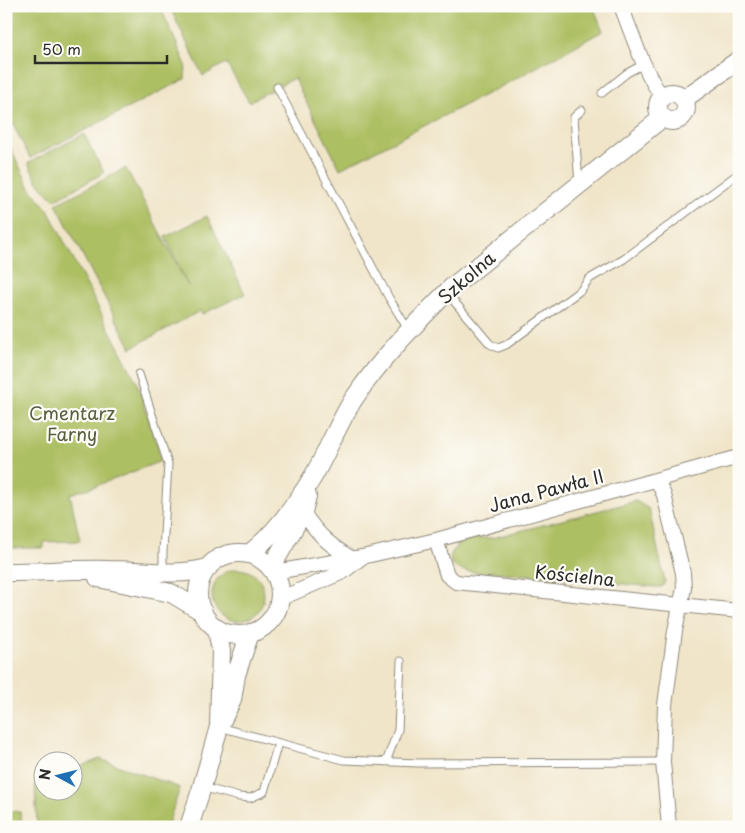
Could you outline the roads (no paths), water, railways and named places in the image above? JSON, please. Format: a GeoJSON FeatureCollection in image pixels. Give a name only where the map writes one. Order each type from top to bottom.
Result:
{"type":"FeatureCollection","features":[{"type":"Feature","properties":{"kind":"street"},"geometry":{"type":"LineString","coordinates":[[621,6],[645,64],[662,96]]}},
{"type":"Feature","properties":{"kind":"street"},"geometry":{"type":"LineString","coordinates":[[684,99],[739,60]]}},
{"type":"Feature","properties":{"kind":"street"},"geometry":{"type":"LineString","coordinates":[[667,93],[674,93],[684,99],[686,111],[679,120],[667,121],[658,113],[658,101],[667,93]]}},
{"type":"Feature","properties":{"kind":"street","name":"Szkolna"},"geometry":{"type":"LineString","coordinates":[[249,554],[276,530],[314,474],[339,424],[354,400],[410,331],[447,292],[662,118]]}},
{"type":"Feature","properties":{"kind":"street","name":"Jana Pawła II"},"geometry":{"type":"LineString","coordinates":[[273,570],[308,568],[436,540],[739,457]]}},
{"type":"Feature","properties":{"kind":"street","name":"Szkolna"},"geometry":{"type":"LineString","coordinates":[[273,570],[303,512],[314,474]]}},
{"type":"Feature","properties":{"kind":"street"},"geometry":{"type":"LineString","coordinates":[[656,480],[664,495],[683,573],[684,588],[675,631],[665,705],[663,762],[669,827]]}},
{"type":"Feature","properties":{"kind":"street"},"geometry":{"type":"LineString","coordinates":[[303,512],[321,537],[333,547],[357,558]]}},
{"type":"Feature","properties":{"kind":"street","name":"Kościelna"},"geometry":{"type":"LineString","coordinates":[[436,540],[447,575],[456,582],[739,611]]}},
{"type":"Feature","properties":{"kind":"street"},"geometry":{"type":"LineString","coordinates":[[249,554],[258,558],[273,570],[279,589],[279,599],[276,610],[270,620],[261,628],[250,633],[233,634],[217,628],[208,621],[202,612],[198,589],[201,578],[216,560],[226,555],[249,554]]}},
{"type":"Feature","properties":{"kind":"street","name":"Jana Pawła II"},"geometry":{"type":"LineString","coordinates":[[279,599],[343,572],[357,558]]}},
{"type":"Feature","properties":{"kind":"street"},"geometry":{"type":"LineString","coordinates":[[6,572],[110,570],[186,573],[208,568]]}},
{"type":"Feature","properties":{"kind":"street"},"geometry":{"type":"LineString","coordinates":[[71,571],[172,593],[202,612]]}},
{"type":"Feature","properties":{"kind":"street"},"geometry":{"type":"LineString","coordinates":[[217,628],[220,651],[219,727]]}},
{"type":"Feature","properties":{"kind":"street"},"geometry":{"type":"LineString","coordinates":[[188,827],[202,787],[219,727],[232,700],[236,674],[250,633]]}},
{"type":"Feature","properties":{"kind":"lane"},"geometry":{"type":"LineString","coordinates":[[602,93],[627,73],[645,64]]}},
{"type":"Feature","properties":{"kind":"lane"},"geometry":{"type":"LineString","coordinates":[[277,87],[389,298],[410,331]]}},
{"type":"Feature","properties":{"kind":"lane"},"geometry":{"type":"LineString","coordinates":[[579,184],[574,117],[582,110]]}},
{"type":"Feature","properties":{"kind":"lane"},"geometry":{"type":"LineString","coordinates":[[447,292],[490,344],[498,348],[506,345],[581,290],[589,279],[624,259],[739,173]]}},
{"type":"Feature","properties":{"kind":"lane"},"geometry":{"type":"LineString","coordinates":[[138,374],[168,464],[163,572]]}},
{"type":"Feature","properties":{"kind":"lane"},"geometry":{"type":"LineString","coordinates":[[386,762],[398,730],[402,661]]}},
{"type":"Feature","properties":{"kind":"lane"},"geometry":{"type":"LineString","coordinates":[[219,727],[344,760],[386,762],[663,762]]}},
{"type":"Feature","properties":{"kind":"lane"},"geometry":{"type":"LineString","coordinates":[[202,787],[250,798],[264,792],[278,743]]}},
{"type":"Feature","properties":{"kind":"lane"},"geometry":{"type":"LineString","coordinates":[[134,827],[146,827]]}},
{"type":"Feature","properties":{"kind":"park label","name":"Cmentarz Farny"},"geometry":{"type":"Point","coordinates":[72,422]}}]}
